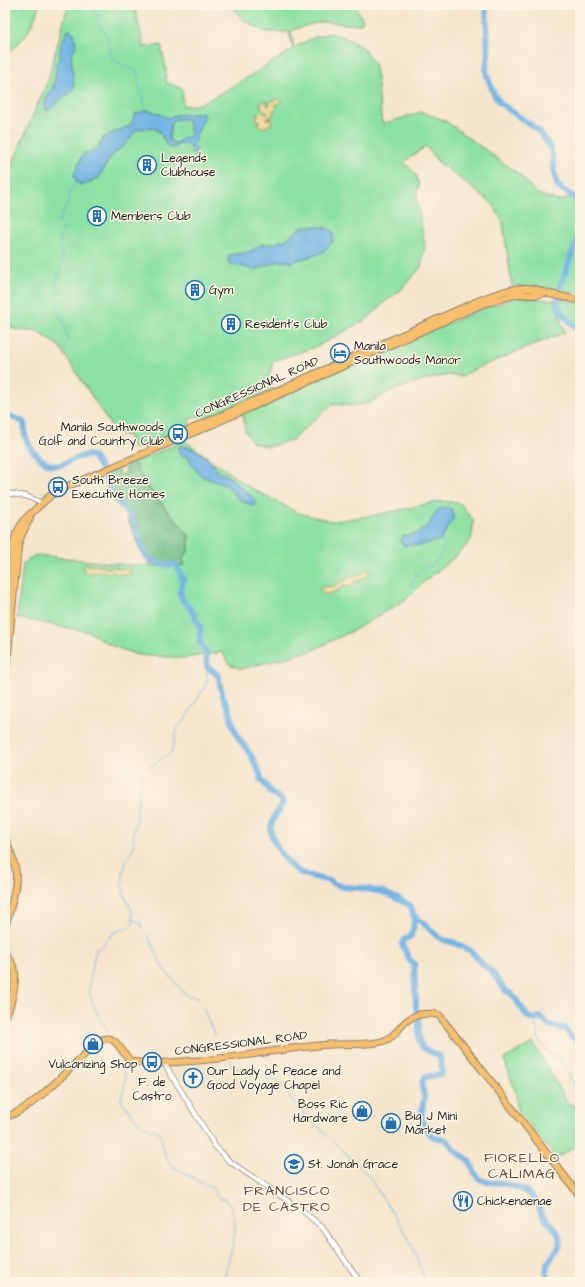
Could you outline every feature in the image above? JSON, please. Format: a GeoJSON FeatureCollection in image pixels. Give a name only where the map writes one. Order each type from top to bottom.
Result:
{"type":"FeatureCollection","features":[{"type":"Feature","properties":{"kind":"main road","name":"CONGRESSIONAL ROAD"},"geometry":{"type":"LineString","coordinates":[[111,467],[116,462],[478,300],[498,293],[518,289],[535,289],[544,293],[580,301]]}},
{"type":"Feature","properties":{"kind":"main road","name":"CONGRESSIONAL ROAD"},"geometry":{"type":"LineString","coordinates":[[5,633],[13,546],[30,516],[41,504],[62,488],[168,444],[480,305],[518,294],[535,295],[544,293]]}},
{"type":"Feature","properties":{"kind":"main road","name":"CONGRESSIONAL ROAD"},"geometry":{"type":"LineString","coordinates":[[567,297],[580,297]]}},
{"type":"Feature","properties":{"kind":"main road","name":"CONGRESSIONAL ROAD"},"geometry":{"type":"LineString","coordinates":[[5,685],[18,547],[17,540]]}},
{"type":"Feature","properties":{"kind":"main road"},"geometry":{"type":"LineString","coordinates":[[5,838],[15,865],[16,874],[16,883],[5,928]]}},
{"type":"Feature","properties":{"kind":"main road"},"geometry":{"type":"LineString","coordinates":[[5,952],[14,967],[15,974],[10,1005],[5,1017]]}},
{"type":"Feature","properties":{"kind":"main road","name":"CONGRESSIONAL ROAD"},"geometry":{"type":"LineString","coordinates":[[5,1117],[16,1114],[22,1110],[103,1039],[109,1038],[114,1040],[126,1056],[134,1061],[164,1063],[221,1059],[312,1046],[371,1044],[391,1037],[408,1018],[428,1013],[435,1014]]}},
{"type":"Feature","properties":{"kind":"main road"},"geometry":{"type":"LineString","coordinates":[[435,1014],[439,1015],[490,1079],[580,1196]]}},
{"type":"Feature","properties":{"kind":"main road"},"geometry":{"type":"LineString","coordinates":[[435,1014],[436,1018],[580,1202]]}},
{"type":"Feature","properties":{"kind":"street"},"geometry":{"type":"LineString","coordinates":[[5,493],[26,496],[41,504]]}},
{"type":"Feature","properties":{"kind":"street"},"geometry":{"type":"LineString","coordinates":[[164,1063],[215,1146],[229,1161],[303,1211],[322,1227],[360,1282]]}},
{"type":"Feature","properties":{"kind":"green space"},"geometry":{"type":"Polygon","coordinates":[[[5,5],[39,5],[35,18],[27,34],[5,57],[5,5]]]}},
{"type":"Feature","properties":{"kind":"green space","name":"Manila Southwoods Golf and Country Club"},"geometry":{"type":"Polygon","coordinates":[[[68,5],[134,5],[144,47],[161,45],[166,69],[166,82],[182,89],[183,106],[200,104],[234,86],[293,49],[289,32],[266,32],[243,20],[231,5],[355,5],[363,21],[361,24],[351,25],[324,22],[299,28],[291,31],[294,48],[312,38],[330,33],[346,38],[362,47],[374,64],[382,123],[390,122],[421,112],[444,120],[520,175],[536,193],[558,201],[574,197],[580,204],[580,231],[578,241],[580,244],[580,294],[558,290],[512,286],[503,223],[493,204],[437,161],[426,146],[404,162],[416,175],[419,185],[416,196],[425,246],[421,267],[401,290],[386,301],[369,318],[318,346],[273,361],[270,375],[272,390],[206,418],[196,416],[191,418],[187,428],[134,449],[128,436],[115,432],[59,346],[38,332],[14,329],[5,322],[5,181],[48,80],[68,5]]]}},
{"type":"Feature","properties":{"kind":"green space"},"geometry":{"type":"Polygon","coordinates":[[[518,297],[554,300],[565,332],[475,369],[463,376],[449,375],[424,380],[393,390],[369,403],[351,406],[336,404],[331,405],[292,440],[269,447],[252,442],[245,430],[243,414],[481,309],[518,297]]]}},
{"type":"Feature","properties":{"kind":"green space"},"geometry":{"type":"Polygon","coordinates":[[[558,299],[580,303],[580,333],[571,321],[560,312],[556,302],[558,299]]]}},
{"type":"Feature","properties":{"kind":"green space","name":"Manila Southwoods Golf and Country Club"},"geometry":{"type":"Polygon","coordinates":[[[185,441],[249,487],[298,513],[332,521],[377,515],[441,501],[460,503],[473,520],[471,540],[457,555],[424,582],[408,598],[358,628],[311,651],[241,669],[229,664],[222,652],[185,658],[137,655],[113,646],[89,632],[17,618],[23,564],[35,555],[129,565],[172,567],[185,565],[183,558],[189,550],[189,535],[145,482],[134,462],[185,441]]]}},
{"type":"Feature","properties":{"kind":"green space"},"geometry":{"type":"Polygon","coordinates":[[[133,462],[144,482],[188,535],[189,550],[183,558],[184,565],[167,566],[150,564],[142,554],[126,515],[120,507],[110,499],[102,474],[113,469],[119,471],[120,475],[125,473],[126,465],[133,462]]]}},
{"type":"Feature","properties":{"kind":"green space"},"geometry":{"type":"Polygon","coordinates":[[[533,1043],[568,1103],[577,1107],[577,1123],[580,1127],[580,1144],[556,1158],[517,1109],[516,1093],[504,1059],[533,1043]]]}},
{"type":"Feature","properties":{"kind":"sand"},"geometry":{"type":"Polygon","coordinates":[[[277,99],[281,100],[279,105],[276,103],[275,104],[277,107],[272,116],[266,119],[272,119],[272,123],[266,127],[259,127],[257,122],[260,122],[256,119],[258,116],[257,114],[262,111],[268,114],[261,107],[261,103],[267,101],[267,105],[269,106],[270,102],[277,99]]]}},
{"type":"Feature","properties":{"kind":"sand"},"geometry":{"type":"Polygon","coordinates":[[[85,565],[130,569],[130,572],[127,574],[117,574],[112,571],[108,573],[102,571],[88,574],[83,570],[85,565]]]}},
{"type":"Feature","properties":{"kind":"sand"},"geometry":{"type":"Polygon","coordinates":[[[369,568],[369,574],[361,580],[356,581],[351,586],[342,587],[341,589],[325,595],[320,591],[321,587],[335,586],[351,576],[357,576],[369,568]]]}},
{"type":"Feature","properties":{"kind":"water"},"geometry":{"type":"Polygon","coordinates":[[[70,30],[74,33],[76,46],[71,55],[74,87],[70,94],[60,99],[47,111],[45,104],[47,95],[53,87],[56,74],[56,64],[59,59],[61,46],[67,31],[70,30]]]}},
{"type":"Feature","properties":{"kind":"water"},"geometry":{"type":"Polygon","coordinates":[[[147,110],[168,118],[176,115],[203,113],[204,119],[193,145],[197,150],[196,155],[190,152],[190,145],[179,144],[174,148],[169,148],[158,130],[151,128],[139,129],[134,132],[125,145],[112,155],[99,177],[86,184],[82,185],[77,183],[74,175],[83,154],[95,150],[103,138],[130,126],[135,114],[147,110]],[[176,119],[171,122],[169,140],[174,143],[179,142],[182,138],[188,137],[191,134],[188,120],[176,119]]]}},
{"type":"Feature","properties":{"kind":"water"},"geometry":{"type":"Polygon","coordinates":[[[302,227],[324,227],[333,232],[333,240],[325,251],[290,262],[279,261],[255,270],[231,265],[228,261],[229,255],[249,252],[263,244],[275,244],[279,241],[285,240],[302,227]]]}},
{"type":"Feature","properties":{"kind":"water"},"geometry":{"type":"Polygon","coordinates":[[[181,446],[190,448],[206,458],[218,471],[226,475],[248,493],[256,504],[255,506],[241,501],[227,486],[201,476],[193,467],[188,457],[180,455],[178,448],[181,446]]]}},
{"type":"Feature","properties":{"kind":"water"},"geometry":{"type":"Polygon","coordinates":[[[445,507],[452,509],[454,519],[441,540],[421,545],[404,546],[400,542],[403,536],[416,534],[429,525],[437,510],[445,507]]]}},
{"type":"Feature","properties":{"kind":"waterway"},"geometry":{"type":"LineString","coordinates":[[94,5],[99,24],[108,40],[112,58],[123,66],[135,70],[138,75],[146,111]]}},
{"type":"Feature","properties":{"kind":"waterway"},"geometry":{"type":"LineString","coordinates":[[486,5],[488,54],[486,68],[487,76],[494,94],[500,103],[539,131],[550,146],[553,158],[554,173],[558,187],[574,197],[580,204]]}},
{"type":"Feature","properties":{"kind":"waterway"},"geometry":{"type":"LineString","coordinates":[[63,349],[68,342],[68,338],[63,319],[58,315],[57,305],[59,293],[56,283],[63,260],[59,240],[64,228],[59,223],[59,220],[68,202],[70,191],[76,182]]}},
{"type":"Feature","properties":{"kind":"waterway"},"geometry":{"type":"LineString","coordinates":[[580,231],[558,294],[558,301],[561,311],[580,333]]}},
{"type":"Feature","properties":{"kind":"waterway"},"geometry":{"type":"LineString","coordinates":[[5,414],[24,422],[26,438],[31,449],[40,458],[51,465],[63,464],[82,457],[93,456],[109,486],[112,498],[122,505],[130,516],[136,528],[144,552],[152,561],[176,565],[183,579],[180,592],[183,601],[191,609],[200,627],[200,643],[206,652],[207,667],[218,675],[222,694],[230,712],[233,726],[239,739],[252,757],[260,774],[261,780],[271,793],[283,802],[273,820],[271,833],[276,846],[286,860],[301,873],[331,881],[332,883],[343,887],[383,892],[410,905],[414,916],[413,928],[411,936],[405,939],[402,944],[410,961],[414,963],[416,1008],[419,1021],[419,1040],[423,1048],[440,1057],[442,1071],[441,1074],[425,1077],[422,1082],[424,1096],[422,1115],[424,1124],[431,1135],[446,1140],[459,1154],[469,1160],[478,1178],[484,1181],[502,1183],[523,1190],[536,1202],[539,1206],[540,1212],[560,1238],[560,1245],[547,1266],[547,1273],[550,1282]]}},
{"type":"Feature","properties":{"kind":"waterway"},"geometry":{"type":"LineString","coordinates":[[410,590],[416,574],[434,563],[441,555],[444,545],[441,540]]}},
{"type":"Feature","properties":{"kind":"waterway"},"geometry":{"type":"LineString","coordinates":[[149,767],[171,753],[178,727],[184,721],[207,681],[207,667]]}},
{"type":"Feature","properties":{"kind":"waterway"},"geometry":{"type":"LineString","coordinates":[[108,1030],[103,1025],[92,1002],[89,989],[91,971],[96,950],[104,944],[113,933],[132,926],[133,924],[132,911],[123,892],[123,872],[128,857],[133,849],[141,777],[144,773]]}},
{"type":"Feature","properties":{"kind":"waterway"},"geometry":{"type":"LineString","coordinates":[[414,915],[437,936],[471,951],[481,963],[492,972],[506,991],[512,994],[528,1017],[534,1019],[541,1017],[549,1025],[566,1029],[570,1036],[577,1039],[580,1046]]}},
{"type":"Feature","properties":{"kind":"waterway"},"geometry":{"type":"LineString","coordinates":[[134,920],[140,923],[143,928]]}},
{"type":"Feature","properties":{"kind":"waterway"},"geometry":{"type":"LineString","coordinates":[[148,935],[163,968],[186,995],[199,997]]}},
{"type":"Feature","properties":{"kind":"waterway"},"geometry":{"type":"LineString","coordinates":[[203,1008],[215,1036]]}},
{"type":"Feature","properties":{"kind":"waterway"},"geometry":{"type":"LineString","coordinates":[[534,1019],[539,1040],[547,1052],[560,1058],[580,1096]]}},
{"type":"Feature","properties":{"kind":"waterway"},"geometry":{"type":"LineString","coordinates":[[218,1044],[226,1056]]}},
{"type":"Feature","properties":{"kind":"waterway"},"geometry":{"type":"LineString","coordinates":[[110,1045],[120,1061],[126,1079],[121,1100],[123,1103],[140,1124],[159,1132],[161,1135],[163,1150],[170,1165],[215,1190],[216,1195],[221,1199],[225,1199],[231,1209],[235,1219],[234,1240],[224,1282]]}},
{"type":"Feature","properties":{"kind":"waterway"},"geometry":{"type":"LineString","coordinates":[[229,1060],[234,1068],[262,1070],[266,1078],[280,1082],[298,1108],[328,1136]]}},
{"type":"Feature","properties":{"kind":"waterway"},"geometry":{"type":"LineString","coordinates":[[332,1140],[368,1175],[409,1239],[426,1282]]}},
{"type":"Feature","properties":{"kind":"place","name":"Legends Clubhouse"},"geometry":{"type":"Point","coordinates":[147,165]}},
{"type":"Feature","properties":{"kind":"place","name":"Members Club"},"geometry":{"type":"Point","coordinates":[97,216]}},
{"type":"Feature","properties":{"kind":"place","name":"Gym"},"geometry":{"type":"Point","coordinates":[195,290]}},
{"type":"Feature","properties":{"kind":"place","name":"Resident's Club"},"geometry":{"type":"Point","coordinates":[231,324]}},
{"type":"Feature","properties":{"kind":"place","name":"Manila Southwoods Manor"},"geometry":{"type":"Point","coordinates":[340,353]}},
{"type":"Feature","properties":{"kind":"place","name":"Manila Southwoods Golf and Country Club"},"geometry":{"type":"Point","coordinates":[178,434]}},
{"type":"Feature","properties":{"kind":"place","name":"South Breeze Executive Homes"},"geometry":{"type":"Point","coordinates":[58,487]}},
{"type":"Feature","properties":{"kind":"place","name":"Vulcanizing Shop"},"geometry":{"type":"Point","coordinates":[93,1044]}},
{"type":"Feature","properties":{"kind":"place","name":"F. de Castro"},"geometry":{"type":"Point","coordinates":[152,1062]}},
{"type":"Feature","properties":{"kind":"place","name":"Our Lady of Peace and Good Voyage Chapel"},"geometry":{"type":"Point","coordinates":[193,1078]}},
{"type":"Feature","properties":{"kind":"place","name":"Boss Ric Hardware"},"geometry":{"type":"Point","coordinates":[362,1111]}},
{"type":"Feature","properties":{"kind":"place","name":"Big J Mini Market"},"geometry":{"type":"Point","coordinates":[391,1123]}},
{"type":"Feature","properties":{"kind":"place","name":"St. Jonah Grace"},"geometry":{"type":"Point","coordinates":[294,1164]}},
{"type":"Feature","properties":{"kind":"place","name":"Chickenaenae"},"geometry":{"type":"Point","coordinates":[463,1201]}},
{"type":"Feature","properties":{"kind":"district","name":"FIORELLO CALIMAG"},"geometry":{"type":"Point","coordinates":[522,1166]}},
{"type":"Feature","properties":{"kind":"district","name":"FRANCISCO DE CASTRO"},"geometry":{"type":"Point","coordinates":[287,1198]}}]}
